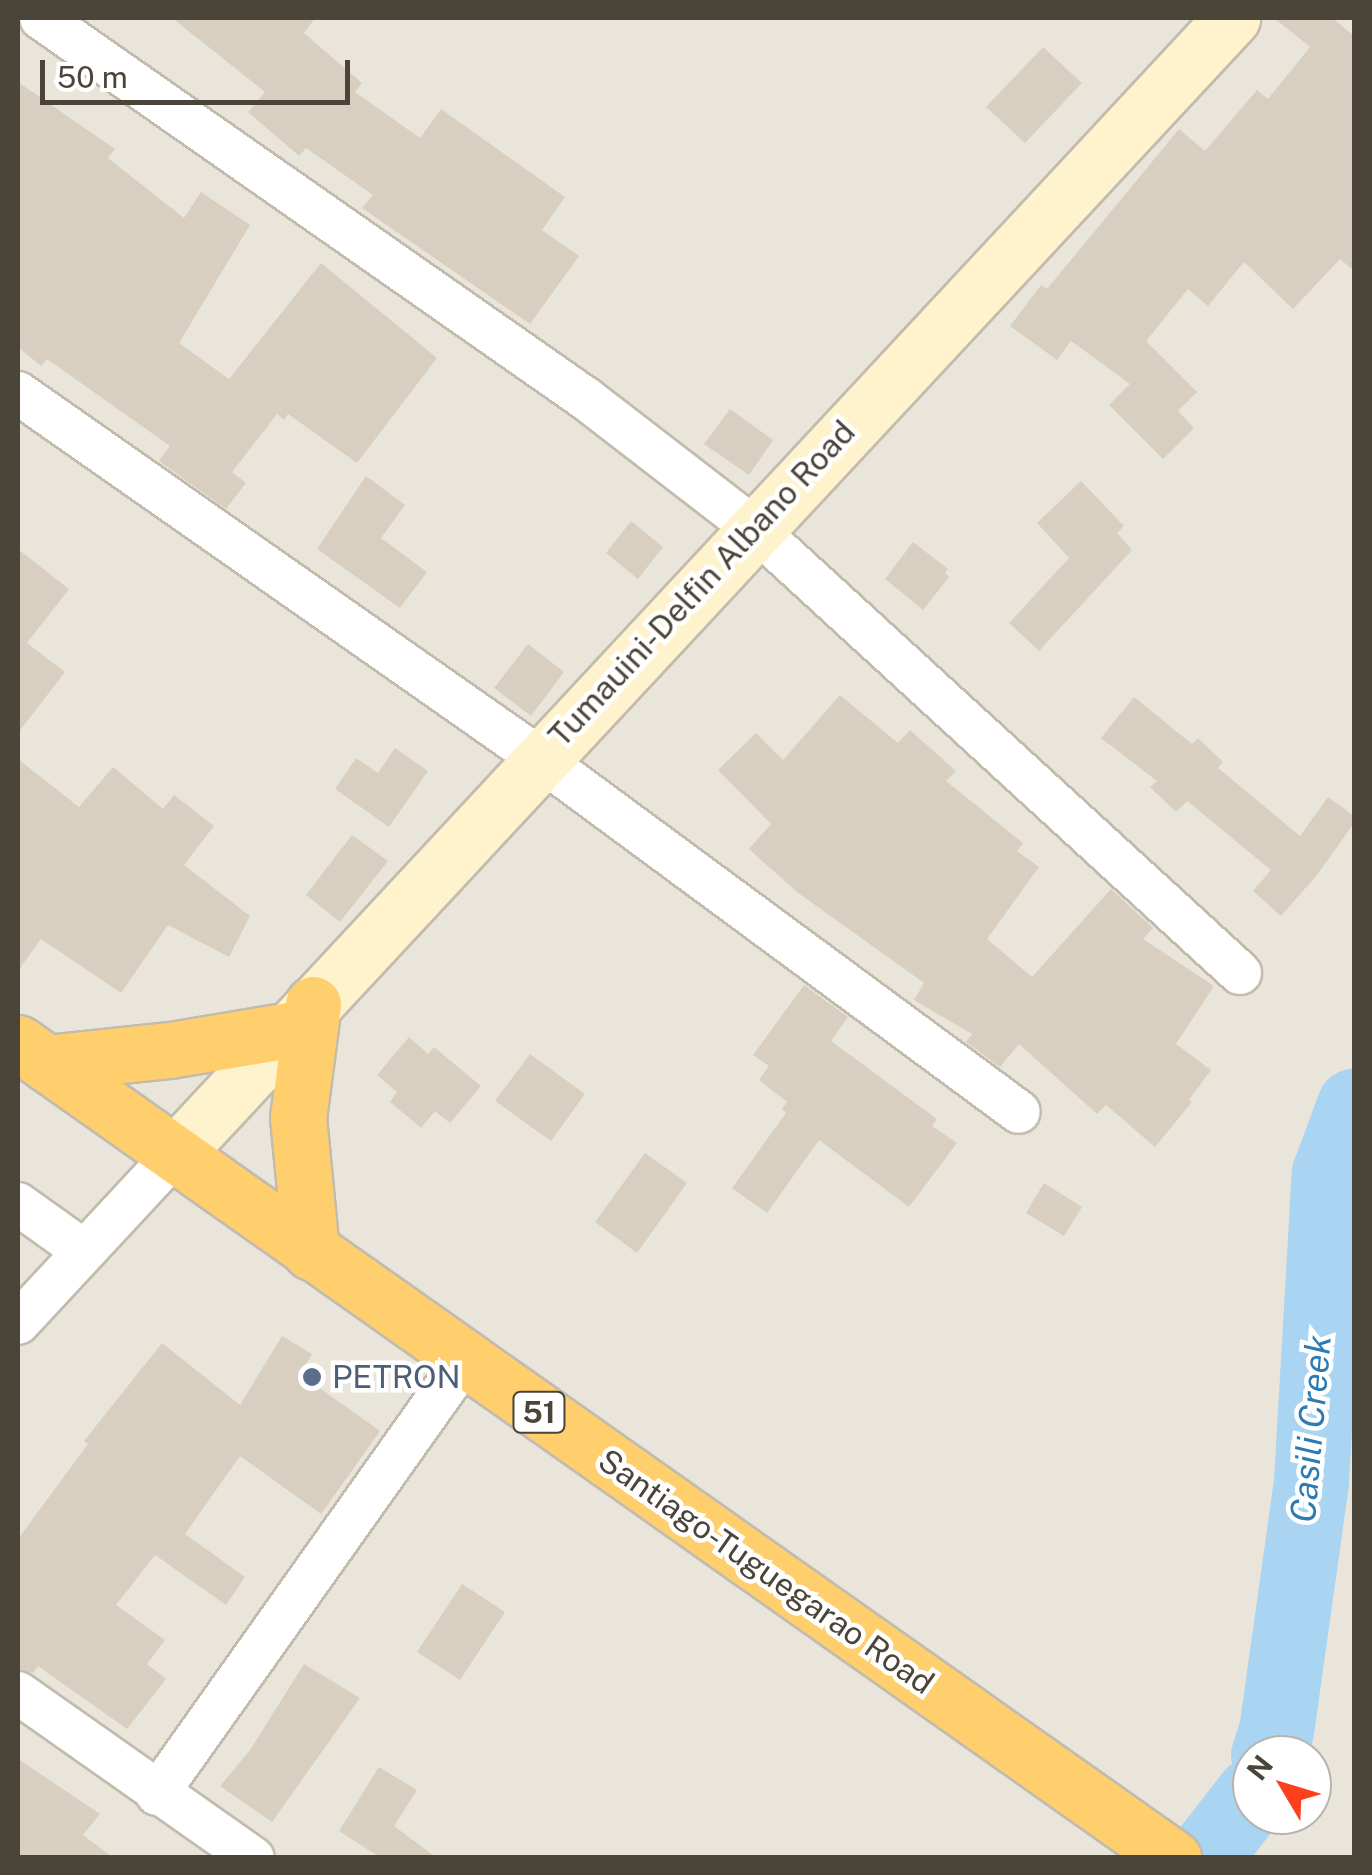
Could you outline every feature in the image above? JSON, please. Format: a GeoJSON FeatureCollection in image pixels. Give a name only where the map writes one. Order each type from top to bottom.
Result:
{"type":"FeatureCollection","features":[{"type":"Feature","properties":{"kind":"highway"},"geometry":{"type":"LineString","coordinates":[[32,1053],[170,1050],[301,1017],[298,1118],[311,1252]]}},
{"type":"Feature","properties":{"kind":"highway","name":"Santiago-Tuguegarao Road"},"geometry":{"type":"LineString","coordinates":[[32,1053],[1173,1858]]}},
{"type":"Feature","properties":{"kind":"main road","name":"Tumauini-Delfin Albano Road"},"geometry":{"type":"LineString","coordinates":[[175,1154],[539,758],[1232,18]]}},
{"type":"Feature","properties":{"kind":"street"},"geometry":{"type":"LineString","coordinates":[[41,18],[585,398],[754,528],[1240,973]]}},
{"type":"Feature","properties":{"kind":"street"},"geometry":{"type":"LineString","coordinates":[[18,393],[539,758],[1019,1112]]}},
{"type":"Feature","properties":{"kind":"street"},"geometry":{"type":"LineString","coordinates":[[18,1323],[175,1154]]}},
{"type":"Feature","properties":{"kind":"street"},"geometry":{"type":"LineString","coordinates":[[18,1204],[84,1251]]}},
{"type":"Feature","properties":{"kind":"street"},"geometry":{"type":"LineString","coordinates":[[157,1794],[465,1360]]}},
{"type":"Feature","properties":{"kind":"street"},"geometry":{"type":"LineString","coordinates":[[18,1693],[157,1794],[254,1858]]}},
{"type":"Feature","properties":{"kind":"shaded area"},"geometry":{"type":"Polygon","coordinates":[[[18,18],[1354,18],[1354,1857],[18,1857],[18,18]]]}},
{"type":"Feature","properties":{"kind":"building"},"geometry":{"type":"Polygon","coordinates":[[[172,18],[315,18],[304,33],[362,83],[355,92],[420,138],[441,109],[565,197],[542,230],[579,256],[530,324],[362,208],[373,195],[306,148],[299,156],[248,112],[265,92],[172,18]]]}},
{"type":"Feature","properties":{"kind":"building"},"geometry":{"type":"Polygon","coordinates":[[[1274,18],[1332,18],[1354,36],[1354,271],[1340,259],[1293,309],[1244,262],[1208,306],[1188,289],[1146,341],[1197,392],[1178,411],[1194,428],[1163,459],[1109,405],[1130,384],[1071,341],[1057,360],[1010,326],[1041,285],[1047,289],[1179,129],[1205,151],[1257,90],[1268,99],[1310,47],[1274,18]]]}},
{"type":"Feature","properties":{"kind":"building"},"geometry":{"type":"Polygon","coordinates":[[[1043,47],[1082,83],[1025,143],[986,107],[1043,47]]]}},
{"type":"Feature","properties":{"kind":"building"},"geometry":{"type":"Polygon","coordinates":[[[18,82],[115,149],[108,158],[184,218],[201,192],[250,225],[179,343],[229,379],[321,263],[437,358],[357,463],[288,414],[284,420],[277,414],[232,472],[246,483],[226,509],[159,461],[170,446],[47,359],[41,366],[18,347],[18,82]]]}},
{"type":"Feature","properties":{"kind":"building"},"geometry":{"type":"Polygon","coordinates":[[[730,409],[773,440],[749,475],[704,444],[730,409]]]}},
{"type":"Feature","properties":{"kind":"building"},"geometry":{"type":"Polygon","coordinates":[[[366,476],[405,505],[381,538],[427,572],[400,608],[317,549],[366,476]]]}},
{"type":"Feature","properties":{"kind":"building"},"geometry":{"type":"Polygon","coordinates":[[[1081,481],[1124,526],[1117,533],[1132,550],[1039,651],[1009,623],[1069,558],[1037,523],[1081,481]]]}},
{"type":"Feature","properties":{"kind":"building"},"geometry":{"type":"Polygon","coordinates":[[[631,521],[663,547],[638,579],[606,553],[631,521]]]}},
{"type":"Feature","properties":{"kind":"building"},"geometry":{"type":"Polygon","coordinates":[[[913,542],[948,569],[945,573],[949,577],[923,610],[885,579],[913,542]]]}},
{"type":"Feature","properties":{"kind":"building"},"geometry":{"type":"Polygon","coordinates":[[[18,549],[69,589],[27,643],[65,672],[18,733],[18,549]]]}},
{"type":"Feature","properties":{"kind":"building"},"geometry":{"type":"Polygon","coordinates":[[[528,644],[564,672],[531,716],[494,688],[528,644]]]}},
{"type":"Feature","properties":{"kind":"building"},"geometry":{"type":"Polygon","coordinates":[[[840,695],[898,743],[910,730],[956,771],[946,781],[1023,843],[1017,851],[1039,867],[987,939],[1032,977],[1111,889],[1153,928],[1143,939],[1214,986],[1176,1044],[1211,1070],[1189,1100],[1192,1102],[1155,1147],[1106,1105],[1097,1114],[1019,1044],[1000,1067],[966,1042],[972,1034],[914,1000],[924,983],[797,892],[749,849],[771,824],[718,770],[756,733],[783,760],[840,695]]]}},
{"type":"Feature","properties":{"kind":"building"},"geometry":{"type":"Polygon","coordinates":[[[1134,697],[1192,744],[1198,738],[1223,762],[1218,768],[1300,836],[1328,797],[1354,816],[1354,823],[1317,875],[1281,916],[1253,891],[1271,870],[1187,801],[1176,812],[1150,787],[1157,781],[1101,738],[1134,697]]]}},
{"type":"Feature","properties":{"kind":"building"},"geometry":{"type":"Polygon","coordinates":[[[395,748],[428,771],[389,827],[335,789],[356,758],[378,773],[395,748]]]}},
{"type":"Feature","properties":{"kind":"building"},"geometry":{"type":"Polygon","coordinates":[[[18,759],[79,807],[113,767],[163,809],[174,795],[214,826],[184,865],[250,916],[229,957],[168,925],[121,993],[41,939],[18,971],[18,759]]]}},
{"type":"Feature","properties":{"kind":"building"},"geometry":{"type":"Polygon","coordinates":[[[352,835],[388,861],[340,922],[306,895],[352,835]]]}},
{"type":"Feature","properties":{"kind":"building"},"geometry":{"type":"Polygon","coordinates":[[[804,985],[848,1017],[831,1041],[937,1119],[932,1126],[957,1143],[909,1207],[819,1140],[767,1213],[732,1188],[786,1113],[782,1109],[787,1102],[759,1080],[769,1066],[753,1055],[804,985]]]}},
{"type":"Feature","properties":{"kind":"building"},"geometry":{"type":"Polygon","coordinates":[[[409,1037],[428,1054],[434,1047],[481,1086],[450,1123],[435,1111],[421,1128],[390,1102],[397,1092],[377,1075],[409,1037]]]}},
{"type":"Feature","properties":{"kind":"building"},"geometry":{"type":"Polygon","coordinates":[[[530,1054],[585,1094],[551,1141],[495,1101],[530,1054]]]}},
{"type":"Feature","properties":{"kind":"building"},"geometry":{"type":"Polygon","coordinates":[[[645,1153],[687,1183],[637,1253],[595,1222],[645,1153]]]}},
{"type":"Feature","properties":{"kind":"building"},"geometry":{"type":"Polygon","coordinates":[[[1044,1183],[1082,1207],[1064,1236],[1026,1213],[1044,1183]]]}},
{"type":"Feature","properties":{"kind":"building"},"geometry":{"type":"Polygon","coordinates":[[[282,1336],[312,1354],[300,1374],[380,1431],[321,1514],[240,1456],[185,1534],[245,1577],[226,1605],[155,1555],[116,1605],[165,1640],[147,1664],[166,1679],[127,1729],[38,1666],[33,1673],[18,1668],[18,1539],[88,1444],[84,1441],[162,1343],[240,1405],[282,1336]]]}},
{"type":"Feature","properties":{"kind":"building"},"geometry":{"type":"Polygon","coordinates":[[[462,1584],[505,1612],[460,1680],[417,1652],[462,1584]]]}},
{"type":"Feature","properties":{"kind":"building"},"geometry":{"type":"Polygon","coordinates":[[[304,1664],[360,1698],[272,1822],[220,1786],[250,1750],[304,1664]]]}},
{"type":"Feature","properties":{"kind":"building"},"geometry":{"type":"Polygon","coordinates":[[[18,1759],[100,1814],[83,1835],[114,1858],[18,1858],[18,1759]]]}},
{"type":"Feature","properties":{"kind":"building"},"geometry":{"type":"Polygon","coordinates":[[[379,1767],[417,1790],[394,1826],[437,1858],[381,1858],[339,1831],[379,1767]]]}},
{"type":"Feature","properties":{"kind":"waterway","name":"Casili Creek"},"geometry":{"type":"LineString","coordinates":[[1275,1735],[1311,1481],[1329,1173],[1354,1105]]}},
{"type":"Feature","properties":{"kind":"waterway","name":"Casili Creek"},"geometry":{"type":"LineString","coordinates":[[1203,1858],[1232,1821]]}},
{"type":"Feature","properties":{"kind":"place","name":"PETRON"},"geometry":{"type":"Point","coordinates":[312,1377]}}]}
